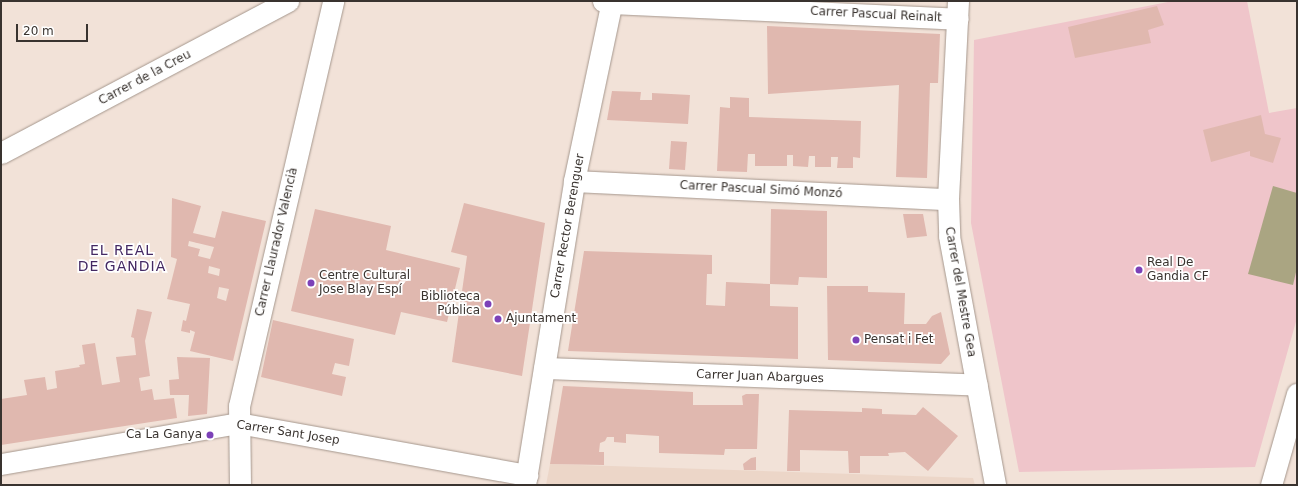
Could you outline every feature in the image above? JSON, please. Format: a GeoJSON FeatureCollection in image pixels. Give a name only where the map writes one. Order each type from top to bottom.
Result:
{"type":"FeatureCollection","features":[{"type":"Feature","properties":{"kind":"street","name":"Carrer de la Creu"},"geometry":{"type":"LineString","coordinates":[[1,153],[288,1]]}},
{"type":"Feature","properties":{"kind":"street","name":"Carrer Llaurador Valencià"},"geometry":{"type":"LineString","coordinates":[[240,485],[238,423],[239,406],[333,1]]}},
{"type":"Feature","properties":{"kind":"street","name":"Carrer Pascual Reinalt"},"geometry":{"type":"LineString","coordinates":[[609,2],[958,10]]}},
{"type":"Feature","properties":{"kind":"street","name":"Carrer Rector Berenguer"},"geometry":{"type":"LineString","coordinates":[[526,480],[574,181],[609,2]]}},
{"type":"Feature","properties":{"kind":"street","name":"Carrer del Mestre Gea"},"geometry":{"type":"LineString","coordinates":[[958,10],[948,199],[949,236],[995,485]]}},
{"type":"Feature","properties":{"kind":"street","name":"Carrer Pascual Simó Monzó"},"geometry":{"type":"LineString","coordinates":[[574,181],[948,199]]}},
{"type":"Feature","properties":{"kind":"street","name":"Carrer Juan Abargues"},"geometry":{"type":"LineString","coordinates":[[544,368],[977,386]]}},
{"type":"Feature","properties":{"kind":"street"},"geometry":{"type":"LineString","coordinates":[[1271,485],[1297,394]]}},
{"type":"Feature","properties":{"kind":"street","name":"Carrer Sant Josep"},"geometry":{"type":"LineString","coordinates":[[1,464],[238,423],[526,480]]}},
{"type":"Feature","properties":{"kind":"shaded area","name":"Real De Gandia CF"},"geometry":{"type":"Polygon","coordinates":[[[1173,1],[1247,1],[1269,113],[1297,108],[1297,318],[1255,467],[1019,472],[971,223],[974,40],[1173,1]]]}},
{"type":"Feature","properties":{"kind":"shaded area"},"geometry":{"type":"Polygon","coordinates":[[[1273,186],[1297,193],[1297,268],[1293,285],[1248,274],[1273,186]]]}},
{"type":"Feature","properties":{"kind":"shaded area"},"geometry":{"type":"Polygon","coordinates":[[[550,464],[973,478],[975,485],[546,485],[550,464]]]}},
{"type":"Feature","properties":{"kind":"building"},"geometry":{"type":"Polygon","coordinates":[[[1157,6],[1164,25],[1148,30],[1151,43],[1075,58],[1068,27],[1157,6]]]}},
{"type":"Feature","properties":{"kind":"building"},"geometry":{"type":"Polygon","coordinates":[[[767,26],[940,34],[938,83],[930,83],[927,178],[896,177],[899,85],[768,94],[767,26]]]}},
{"type":"Feature","properties":{"kind":"building"},"geometry":{"type":"Polygon","coordinates":[[[612,91],[641,92],[640,100],[652,100],[652,93],[690,95],[688,124],[607,120],[612,91]]]}},
{"type":"Feature","properties":{"kind":"building"},"geometry":{"type":"Polygon","coordinates":[[[730,97],[749,98],[749,117],[861,121],[860,158],[853,157],[853,168],[837,168],[838,157],[831,157],[831,167],[815,167],[815,156],[809,156],[808,167],[793,166],[793,155],[787,155],[787,166],[755,166],[755,154],[748,154],[747,172],[717,171],[720,107],[730,108],[730,97]]]}},
{"type":"Feature","properties":{"kind":"building"},"geometry":{"type":"Polygon","coordinates":[[[1261,115],[1265,134],[1281,138],[1273,163],[1250,156],[1250,151],[1211,162],[1203,130],[1261,115]]]}},
{"type":"Feature","properties":{"kind":"building"},"geometry":{"type":"Polygon","coordinates":[[[671,141],[687,142],[685,170],[669,169],[671,141]]]}},
{"type":"Feature","properties":{"kind":"building"},"geometry":{"type":"Polygon","coordinates":[[[172,198],[201,206],[193,233],[215,238],[222,211],[266,221],[233,361],[190,351],[195,332],[190,330],[190,333],[181,331],[183,320],[186,321],[190,304],[167,299],[177,259],[171,257],[172,198]],[[189,241],[188,246],[200,249],[198,256],[210,259],[214,247],[189,241]],[[209,266],[208,273],[219,276],[220,269],[209,266]],[[219,287],[217,298],[226,301],[229,289],[219,287]]]}},
{"type":"Feature","properties":{"kind":"building"},"geometry":{"type":"Polygon","coordinates":[[[464,203],[545,223],[522,376],[452,362],[467,256],[451,252],[464,203]]]}},
{"type":"Feature","properties":{"kind":"building"},"geometry":{"type":"Polygon","coordinates":[[[315,209],[391,226],[386,250],[460,268],[447,322],[401,312],[395,335],[291,311],[315,209]]]}},
{"type":"Feature","properties":{"kind":"building"},"geometry":{"type":"Polygon","coordinates":[[[771,209],[827,211],[827,278],[799,277],[798,285],[770,284],[771,209]]]}},
{"type":"Feature","properties":{"kind":"building"},"geometry":{"type":"Polygon","coordinates":[[[903,214],[923,214],[927,236],[907,238],[903,214]]]}},
{"type":"Feature","properties":{"kind":"building"},"geometry":{"type":"Polygon","coordinates":[[[584,251],[712,255],[712,274],[707,274],[706,305],[725,306],[726,282],[770,284],[770,306],[798,307],[798,359],[568,351],[584,251]]]}},
{"type":"Feature","properties":{"kind":"building"},"geometry":{"type":"Polygon","coordinates":[[[827,286],[868,286],[868,292],[905,293],[904,324],[926,324],[932,316],[941,312],[950,354],[941,364],[828,360],[827,286]]]}},
{"type":"Feature","properties":{"kind":"building"},"geometry":{"type":"Polygon","coordinates":[[[137,309],[152,312],[145,341],[150,376],[139,378],[141,391],[152,389],[154,400],[174,398],[177,418],[1,445],[1,399],[27,395],[24,380],[45,377],[47,390],[57,388],[55,371],[80,367],[79,365],[85,364],[82,345],[95,343],[102,385],[120,382],[116,357],[136,355],[134,338],[131,337],[137,309]]]}},
{"type":"Feature","properties":{"kind":"building"},"geometry":{"type":"Polygon","coordinates":[[[273,320],[354,339],[349,366],[335,363],[332,374],[346,377],[342,396],[261,377],[273,320]]]}},
{"type":"Feature","properties":{"kind":"building"},"geometry":{"type":"Polygon","coordinates":[[[177,357],[210,358],[207,414],[188,416],[189,395],[170,395],[169,380],[179,379],[177,357]]]}},
{"type":"Feature","properties":{"kind":"building"},"geometry":{"type":"Polygon","coordinates":[[[563,386],[693,392],[693,405],[743,405],[742,396],[746,394],[759,394],[757,449],[725,449],[724,455],[659,453],[659,436],[626,434],[626,443],[614,442],[614,437],[607,437],[605,441],[600,443],[599,452],[604,452],[604,465],[550,464],[563,386]]]}},
{"type":"Feature","properties":{"kind":"building"},"geometry":{"type":"Polygon","coordinates":[[[923,407],[958,436],[928,471],[905,452],[888,453],[889,456],[860,456],[860,473],[849,473],[848,451],[800,450],[800,471],[787,471],[789,410],[862,412],[862,408],[882,409],[882,414],[916,415],[923,407]]]}},
{"type":"Feature","properties":{"kind":"building"},"geometry":{"type":"Polygon","coordinates":[[[756,457],[756,470],[744,470],[743,464],[751,458],[756,457]]]}},
{"type":"Feature","properties":{"kind":"place","name":"Real De Gandia CF"},"geometry":{"type":"Point","coordinates":[1139,270]}},
{"type":"Feature","properties":{"kind":"place","name":"Centre Cultural Jose Blay Espí"},"geometry":{"type":"Point","coordinates":[311,283]}},
{"type":"Feature","properties":{"kind":"place","name":"Biblioteca Pública"},"geometry":{"type":"Point","coordinates":[488,304]}},
{"type":"Feature","properties":{"kind":"place","name":"Ajuntament"},"geometry":{"type":"Point","coordinates":[498,319]}},
{"type":"Feature","properties":{"kind":"place","name":"Pensat i Fet"},"geometry":{"type":"Point","coordinates":[856,340]}},
{"type":"Feature","properties":{"kind":"place","name":"Ca La Ganya"},"geometry":{"type":"Point","coordinates":[210,435]}},
{"type":"Feature","properties":{"kind":"district","name":"EL REAL DE GANDIA"},"geometry":{"type":"Point","coordinates":[122,258]}}]}
